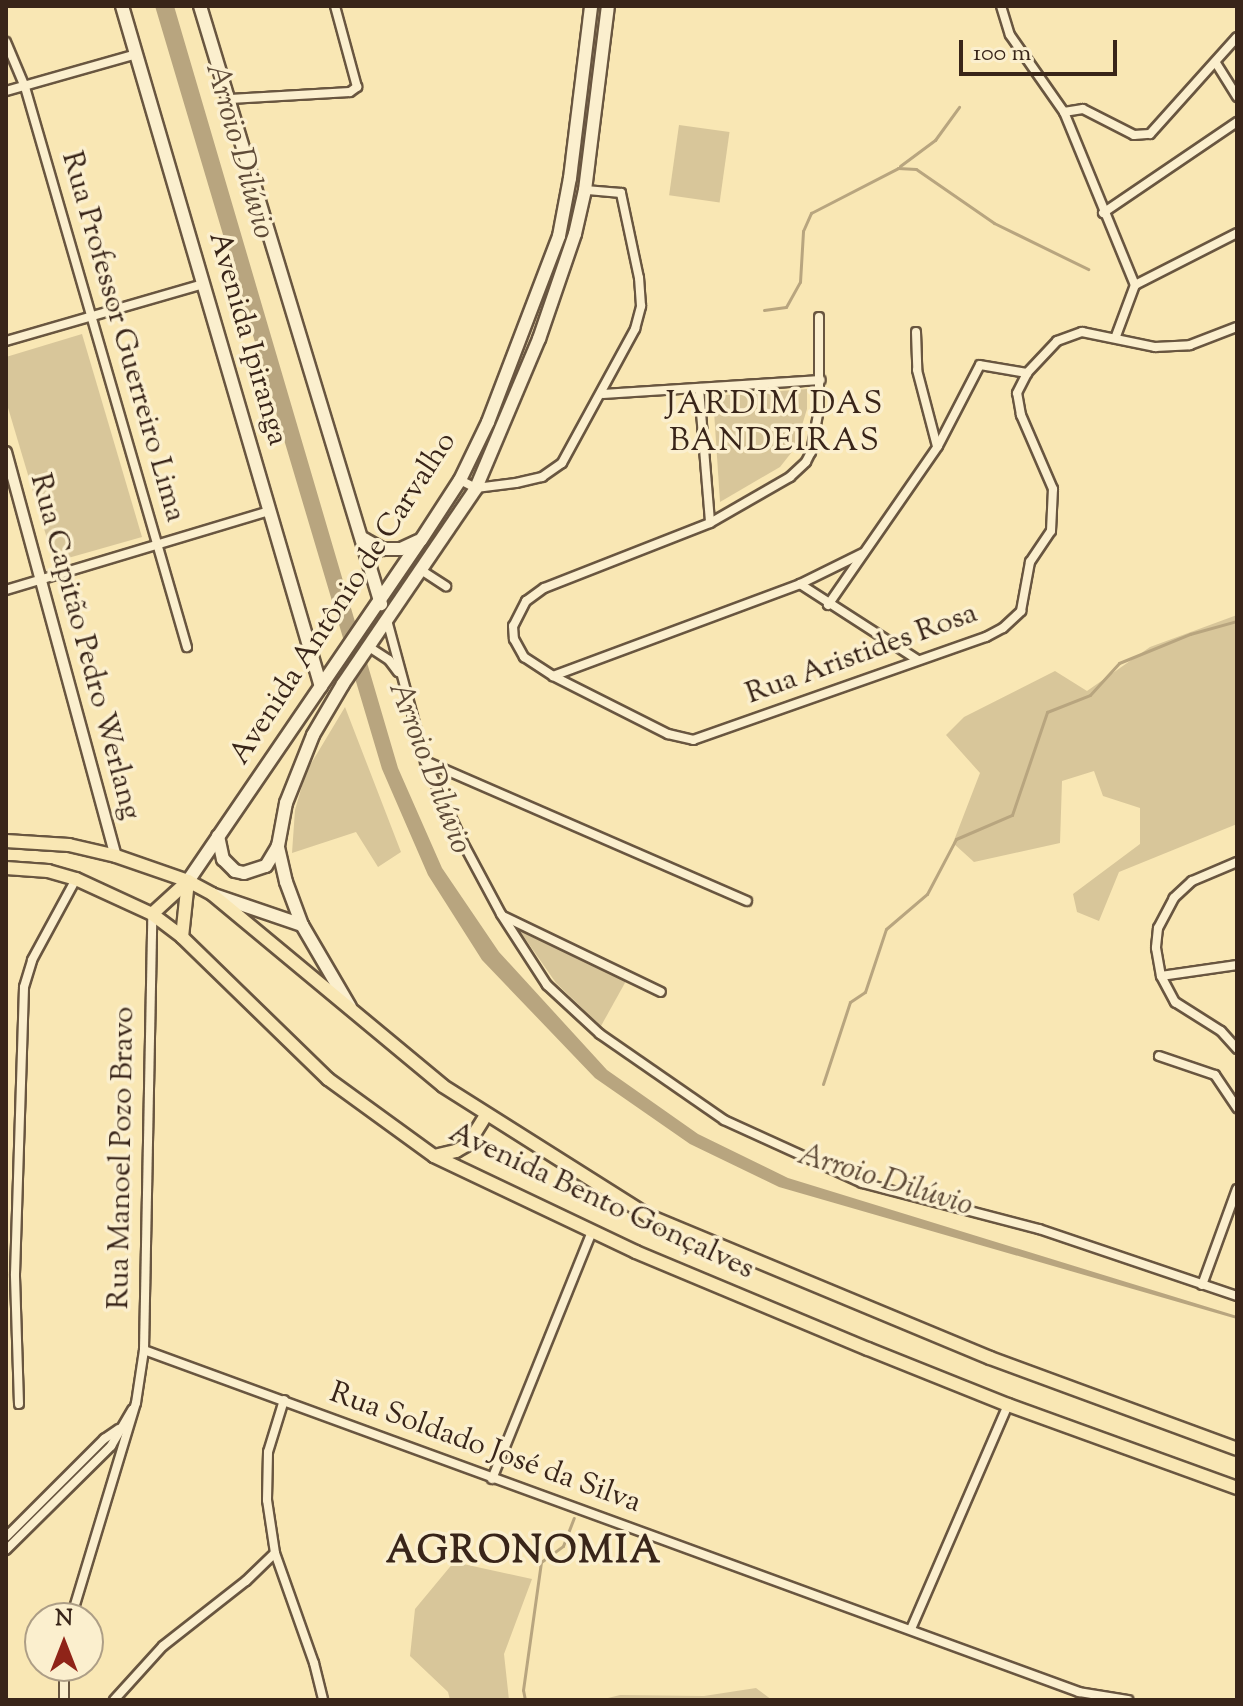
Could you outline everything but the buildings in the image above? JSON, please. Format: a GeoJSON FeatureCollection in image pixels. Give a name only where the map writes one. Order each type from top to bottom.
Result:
{"type":"FeatureCollection","features":[{"type":"Feature","properties":{"kind":"main road","name":"Avenida Ipiranga"},"geometry":{"type":"LineString","coordinates":[[122,6],[270,511],[302,632],[321,687]]}},
{"type":"Feature","properties":{"kind":"main road","name":"Avenida Ipiranga"},"geometry":{"type":"LineString","coordinates":[[200,6],[387,620]]}},
{"type":"Feature","properties":{"kind":"main road","name":"Avenida Antônio de Carvalho"},"geometry":{"type":"LineString","coordinates":[[188,881],[421,540],[460,480],[488,422],[559,236],[572,170],[591,6]]}},
{"type":"Feature","properties":{"kind":"main road","name":"Avenida Antônio de Carvalho"},"geometry":{"type":"LineString","coordinates":[[356,1017],[302,925],[278,846],[286,803],[299,764],[343,684],[476,488],[539,339],[575,234],[585,190],[608,6]]}},
{"type":"Feature","properties":{"kind":"main road"},"geometry":{"type":"LineString","coordinates":[[362,538],[382,549],[401,549],[421,540]]}},
{"type":"Feature","properties":{"kind":"main road"},"geometry":{"type":"LineString","coordinates":[[218,836],[223,859],[235,871],[244,873],[266,866],[278,846]]}},
{"type":"Feature","properties":{"kind":"main road","name":"Avenida Bento Gonçalves"},"geometry":{"type":"LineString","coordinates":[[6,841],[69,845],[116,856],[188,881],[212,894],[356,1017],[443,1086],[649,1216],[990,1358],[1237,1449]]}},
{"type":"Feature","properties":{"kind":"main road","name":"Avenida Bento Gonçalves"},"geometry":{"type":"LineString","coordinates":[[6,868],[48,871],[76,879],[152,914],[182,937],[328,1079],[434,1156],[592,1231],[1008,1405],[1237,1488]]}},
{"type":"Feature","properties":{"kind":"main road"},"geometry":{"type":"LineString","coordinates":[[152,914],[188,881]]}},
{"type":"Feature","properties":{"kind":"main road"},"geometry":{"type":"LineString","coordinates":[[182,937],[188,881]]}},
{"type":"Feature","properties":{"kind":"main road"},"geometry":{"type":"LineString","coordinates":[[212,894],[302,925]]}},
{"type":"Feature","properties":{"kind":"main road"},"geometry":{"type":"LineString","coordinates":[[434,1156],[456,1151],[468,1144],[486,1115]]}},
{"type":"Feature","properties":{"kind":"street"},"geometry":{"type":"LineString","coordinates":[[230,99],[350,92],[357,87],[335,6]]}},
{"type":"Feature","properties":{"kind":"street"},"geometry":{"type":"LineString","coordinates":[[1001,6],[1010,35],[1064,112],[1135,285]]}},
{"type":"Feature","properties":{"kind":"street"},"geometry":{"type":"LineString","coordinates":[[1064,112],[1083,109],[1143,136],[1150,134],[1237,37]]}},
{"type":"Feature","properties":{"kind":"street","name":"Rua Professor Guerreiro Lima"},"geometry":{"type":"LineString","coordinates":[[6,42],[25,87],[187,647]]}},
{"type":"Feature","properties":{"kind":"street"},"geometry":{"type":"LineString","coordinates":[[6,91],[137,54]]}},
{"type":"Feature","properties":{"kind":"street"},"geometry":{"type":"LineString","coordinates":[[1216,63],[1237,97]]}},
{"type":"Feature","properties":{"kind":"street"},"geometry":{"type":"LineString","coordinates":[[1103,213],[1237,122]]}},
{"type":"Feature","properties":{"kind":"street"},"geometry":{"type":"LineString","coordinates":[[460,480],[476,488],[542,477],[562,463],[603,394],[635,329],[641,306],[639,278],[621,193],[585,190]]}},
{"type":"Feature","properties":{"kind":"street"},"geometry":{"type":"LineString","coordinates":[[1116,336],[1135,285],[1237,233]]}},
{"type":"Feature","properties":{"kind":"street"},"geometry":{"type":"LineString","coordinates":[[6,341],[203,284]]}},
{"type":"Feature","properties":{"kind":"street"},"geometry":{"type":"LineString","coordinates":[[699,388],[710,523],[790,477],[806,462],[816,428],[821,380],[819,317]]}},
{"type":"Feature","properties":{"kind":"street"},"geometry":{"type":"LineString","coordinates":[[828,605],[938,446],[980,365],[1027,373],[1057,341],[1082,332],[1116,336],[1155,347],[1190,345],[1237,327]]}},
{"type":"Feature","properties":{"kind":"street"},"geometry":{"type":"LineString","coordinates":[[916,332],[917,370],[938,446]]}},
{"type":"Feature","properties":{"kind":"street","name":"Rua Aristides Rosa"},"geometry":{"type":"LineString","coordinates":[[710,523],[544,588],[526,601],[513,626],[514,639],[524,657],[553,676],[668,734],[693,740],[986,637],[1003,628],[1021,611],[1030,562],[1051,531],[1054,508],[1053,489],[1021,415],[1017,393],[1027,373]]}},
{"type":"Feature","properties":{"kind":"street"},"geometry":{"type":"LineString","coordinates":[[603,394],[821,380]]}},
{"type":"Feature","properties":{"kind":"street","name":"Rua Capitão Pedro Werlang"},"geometry":{"type":"LineString","coordinates":[[6,452],[116,856]]}},
{"type":"Feature","properties":{"kind":"street"},"geometry":{"type":"LineString","coordinates":[[6,590],[270,511]]}},
{"type":"Feature","properties":{"kind":"street"},"geometry":{"type":"LineString","coordinates":[[553,676],[800,584],[863,553]]}},
{"type":"Feature","properties":{"kind":"street"},"geometry":{"type":"LineString","coordinates":[[421,570],[446,586]]}},
{"type":"Feature","properties":{"kind":"street"},"geometry":{"type":"LineString","coordinates":[[800,584],[828,605],[918,660]]}},
{"type":"Feature","properties":{"kind":"street","name":"Avenida Ipiranga"},"geometry":{"type":"LineString","coordinates":[[387,620],[425,761],[501,914],[547,985],[633,1060],[724,1120],[862,1183],[1039,1229],[1237,1296]]}},
{"type":"Feature","properties":{"kind":"street"},"geometry":{"type":"LineString","coordinates":[[368,649],[389,660],[401,676]]}},
{"type":"Feature","properties":{"kind":"street"},"geometry":{"type":"LineString","coordinates":[[425,761],[747,901]]}},
{"type":"Feature","properties":{"kind":"street"},"geometry":{"type":"LineString","coordinates":[[1237,862],[1192,881],[1174,898],[1158,928],[1156,948],[1161,976],[1175,1002],[1221,1031],[1237,1049]]}},
{"type":"Feature","properties":{"kind":"street"},"geometry":{"type":"LineString","coordinates":[[19,1404],[15,1274],[19,1041],[24,987],[32,960],[76,879]]}},
{"type":"Feature","properties":{"kind":"street","name":"Rua Manoel Pozo Bravo"},"geometry":{"type":"LineString","coordinates":[[76,1602],[136,1403],[144,1350],[152,914]]}},
{"type":"Feature","properties":{"kind":"street"},"geometry":{"type":"LineString","coordinates":[[501,914],[661,992]]}},
{"type":"Feature","properties":{"kind":"street"},"geometry":{"type":"LineString","coordinates":[[1161,976],[1237,965]]}},
{"type":"Feature","properties":{"kind":"street"},"geometry":{"type":"LineString","coordinates":[[6,1041],[19,1041]]}},
{"type":"Feature","properties":{"kind":"street"},"geometry":{"type":"LineString","coordinates":[[1159,1056],[1215,1075],[1237,1108]]}},
{"type":"Feature","properties":{"kind":"street"},"geometry":{"type":"LineString","coordinates":[[1202,1285],[1237,1189]]}},
{"type":"Feature","properties":{"kind":"street"},"geometry":{"type":"LineString","coordinates":[[492,1479],[592,1231]]}},
{"type":"Feature","properties":{"kind":"street","name":"Rua Soldado José da Silva"},"geometry":{"type":"LineString","coordinates":[[144,1350],[1079,1692],[1128,1700]]}},
{"type":"Feature","properties":{"kind":"street"},"geometry":{"type":"LineString","coordinates":[[284,1400],[268,1452],[267,1500],[275,1553],[314,1663],[323,1700]]}},
{"type":"Feature","properties":{"kind":"street"},"geometry":{"type":"LineString","coordinates":[[6,1550],[111,1446],[136,1403]]}},
{"type":"Feature","properties":{"kind":"street"},"geometry":{"type":"LineString","coordinates":[[911,1629],[1008,1405]]}},
{"type":"Feature","properties":{"kind":"street"},"geometry":{"type":"LineString","coordinates":[[6,1537],[104,1439],[119,1429]]}},
{"type":"Feature","properties":{"kind":"street"},"geometry":{"type":"LineString","coordinates":[[114,1700],[163,1646],[246,1581],[275,1553]]}},
{"type":"Feature","properties":{"kind":"shaded area","name":"Arroio Dilúvio"},"geometry":{"type":"Polygon","coordinates":[[[155,6],[174,6],[398,768],[442,868],[499,952],[607,1070],[698,1134],[788,1178],[1237,1316],[1237,1319],[779,1187],[690,1144],[595,1078],[482,960],[428,875],[382,769],[155,6]]]}},
{"type":"Feature","properties":{"kind":"shaded area"},"geometry":{"type":"Polygon","coordinates":[[[679,125],[730,132],[720,202],[669,195],[679,125]]]}},
{"type":"Feature","properties":{"kind":"shaded area"},"geometry":{"type":"Polygon","coordinates":[[[82,334],[142,537],[54,562],[6,401],[6,357],[82,334]]]}},
{"type":"Feature","properties":{"kind":"shaded area"},"geometry":{"type":"Polygon","coordinates":[[[807,389],[807,409],[795,448],[780,467],[720,502],[713,396],[807,389]]]}},
{"type":"Feature","properties":{"kind":"shaded area"},"geometry":{"type":"Polygon","coordinates":[[[1237,615],[1237,824],[1119,872],[1099,921],[1077,912],[1073,894],[1140,844],[1140,808],[1103,796],[1094,771],[1062,781],[1060,843],[974,862],[953,843],[980,773],[946,735],[964,717],[1055,671],[1087,691],[1150,647],[1237,615]]]}},
{"type":"Feature","properties":{"kind":"shaded area"},"geometry":{"type":"Polygon","coordinates":[[[345,707],[401,852],[378,867],[356,832],[292,853],[295,810],[306,772],[345,707]]]}},
{"type":"Feature","properties":{"kind":"shaded area"},"geometry":{"type":"Polygon","coordinates":[[[517,927],[626,981],[601,1026],[556,983],[517,927]]]}},
{"type":"Feature","properties":{"kind":"shaded area"},"geometry":{"type":"Polygon","coordinates":[[[454,1562],[532,1579],[504,1654],[509,1700],[450,1700],[448,1692],[410,1656],[415,1609],[454,1562]]]}},
{"type":"Feature","properties":{"kind":"shaded area"},"geometry":{"type":"Polygon","coordinates":[[[756,1688],[772,1700],[600,1700],[620,1695],[704,1696],[756,1688]]]}},
{"type":"Feature","properties":{"kind":"waterway"},"geometry":{"type":"LineString","coordinates":[[900,166],[935,140],[959,107]]}},
{"type":"Feature","properties":{"kind":"waterway"},"geometry":{"type":"LineString","coordinates":[[764,310],[786,307],[800,282],[803,231],[811,213],[898,168],[916,169],[994,223],[1088,269]]}},
{"type":"Feature","properties":{"kind":"waterway"},"geometry":{"type":"LineString","coordinates":[[823,1084],[850,1002],[865,992],[886,929],[927,894],[956,839],[1012,815],[1047,712],[1090,695],[1119,663],[1190,634],[1237,621]]}},
{"type":"Feature","properties":{"kind":"waterway"},"geometry":{"type":"LineString","coordinates":[[525,1700],[523,1690],[541,1562],[563,1546],[574,1518]]}},
{"type":"Feature","properties":{"kind":"district","name":"JARDIM DAS BANDEIRAS"},"geometry":{"type":"Point","coordinates":[775,424]}},
{"type":"Feature","properties":{"kind":"district","name":"AGRONOMIA"},"geometry":{"type":"Point","coordinates":[524,1554]}}]}
